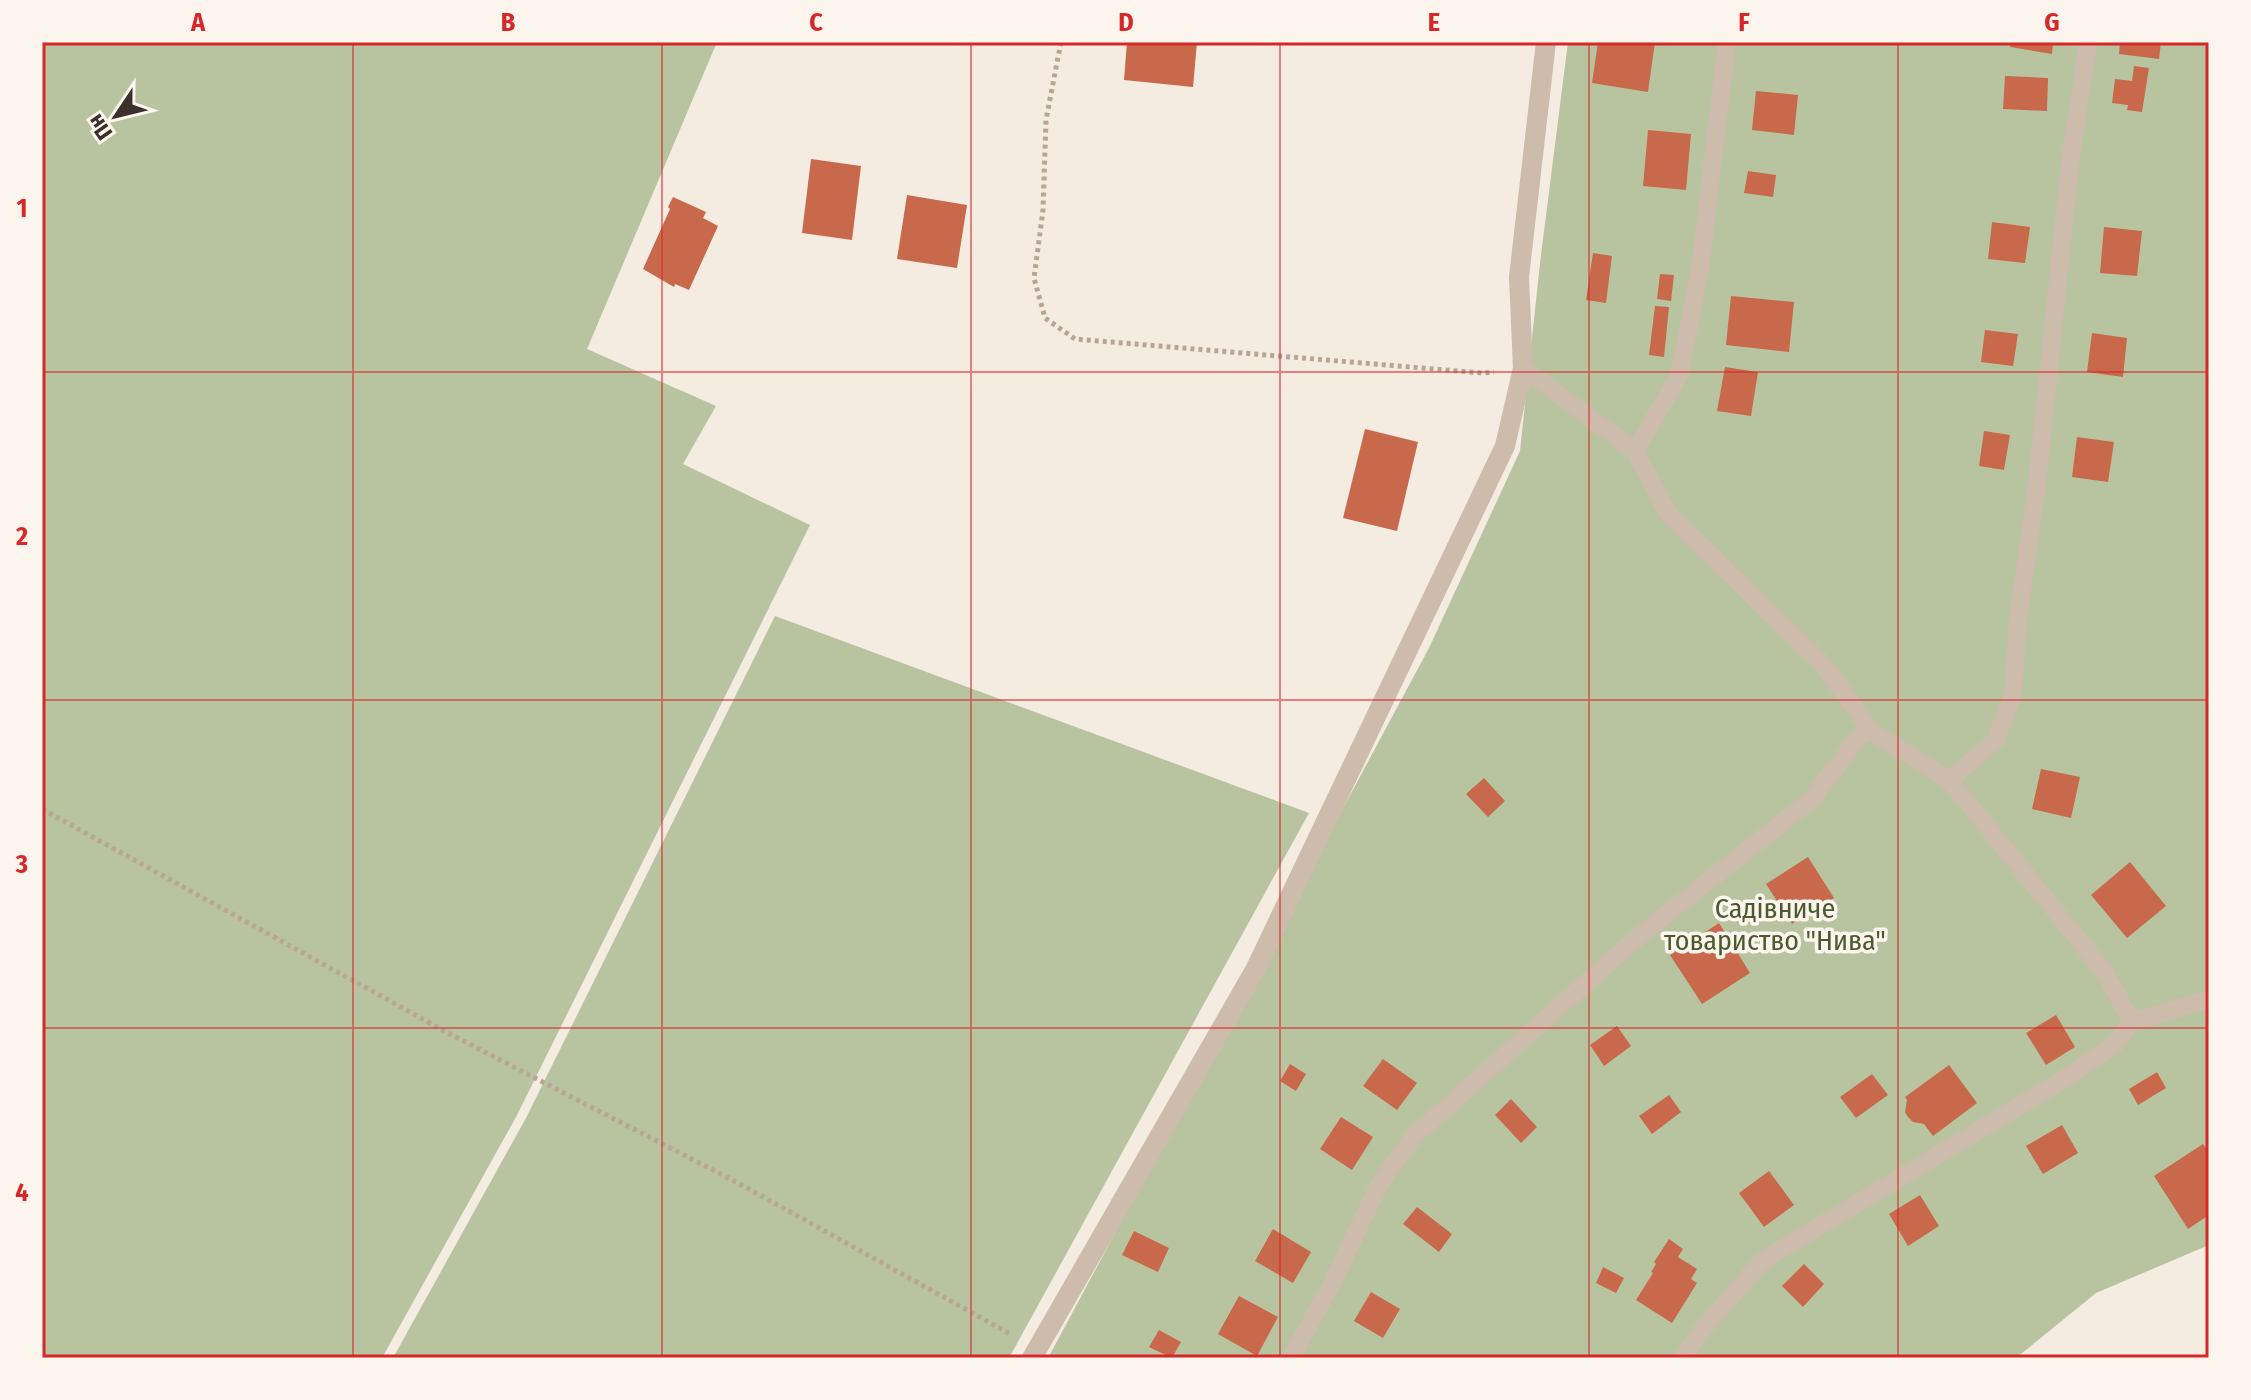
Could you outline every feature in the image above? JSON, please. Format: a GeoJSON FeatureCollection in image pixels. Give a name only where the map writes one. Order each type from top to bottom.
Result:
{"type":"FeatureCollection","features":[{"type":"Feature","properties":{"kind":"street"},"geometry":{"type":"LineString","coordinates":[[1035,1354],[1255,970],[1505,446],[1523,368],[1519,277],[1546,42]]}},
{"type":"Feature","properties":{"kind":"lane"},"geometry":{"type":"LineString","coordinates":[[1635,451],[1679,376],[1700,268],[1727,42]]}},
{"type":"Feature","properties":{"kind":"lane"},"geometry":{"type":"LineString","coordinates":[[1949,780],[1995,741],[2013,695],[2018,620],[2037,483],[2070,164],[2088,42]]}},
{"type":"Feature","properties":{"kind":"lane"},"geometry":{"type":"LineString","coordinates":[[1523,368],[1635,451],[1669,515],[1823,664],[1869,728],[1949,780],[2104,971],[2132,1022]]}},
{"type":"Feature","properties":{"kind":"lane"},"geometry":{"type":"LineString","coordinates":[[1291,1358],[1332,1283],[1380,1183],[1414,1136],[1639,936],[1812,799],[1853,744],[1869,728]]}},
{"type":"Feature","properties":{"kind":"lane"},"geometry":{"type":"LineString","coordinates":[[1683,1358],[1701,1331],[1762,1261],[2061,1081],[2115,1044],[2132,1022],[2209,999]]}},
{"type":"Feature","properties":{"kind":"path"},"geometry":{"type":"LineString","coordinates":[[1061,42],[1046,120],[1043,210],[1034,278],[1045,318],[1075,339],[1482,373],[1523,368]]}},
{"type":"Feature","properties":{"kind":"path"},"geometry":{"type":"LineString","coordinates":[[42,809],[448,1033],[740,1184],[1035,1354]]}},
{"type":"Feature","properties":{"kind":"green space"},"geometry":{"type":"Polygon","coordinates":[[[42,42],[717,42],[587,349],[716,406],[683,464],[810,525],[516,1117],[382,1358],[42,1358],[42,42]]]}},
{"type":"Feature","properties":{"kind":"green space","name":"Садівниче товариство \"Нива\""},"geometry":{"type":"Polygon","coordinates":[[[1568,42],[2209,42],[2209,1245],[2096,1293],[2016,1358],[1048,1358],[1429,648],[1520,451],[1568,42]]]}},
{"type":"Feature","properties":{"kind":"green space"},"geometry":{"type":"Polygon","coordinates":[[[775,616],[1309,813],[1009,1358],[393,1358],[526,1118],[775,616]]]}},
{"type":"Feature","properties":{"kind":"building"},"geometry":{"type":"Polygon","coordinates":[[[1127,42],[1197,42],[1193,87],[1124,80],[1127,42]]]}},
{"type":"Feature","properties":{"kind":"building"},"geometry":{"type":"Polygon","coordinates":[[[1598,42],[1655,42],[1648,92],[1592,83],[1598,42]]]}},
{"type":"Feature","properties":{"kind":"building"},"geometry":{"type":"Polygon","coordinates":[[[2011,42],[2053,42],[2052,54],[2010,47],[2011,42]]]}},
{"type":"Feature","properties":{"kind":"building"},"geometry":{"type":"Polygon","coordinates":[[[2120,42],[2161,42],[2159,59],[2119,54],[2120,42]]]}},
{"type":"Feature","properties":{"kind":"building"},"geometry":{"type":"Polygon","coordinates":[[[2134,66],[2149,68],[2142,112],[2127,110],[2128,105],[2112,103],[2115,79],[2132,81],[2134,66]]]}},
{"type":"Feature","properties":{"kind":"building"},"geometry":{"type":"Polygon","coordinates":[[[2005,76],[2048,78],[2047,111],[2003,109],[2005,76]]]}},
{"type":"Feature","properties":{"kind":"building"},"geometry":{"type":"Polygon","coordinates":[[[1756,91],[1798,95],[1794,135],[1752,130],[1756,91]]]}},
{"type":"Feature","properties":{"kind":"building"},"geometry":{"type":"Polygon","coordinates":[[[1648,130],[1691,134],[1686,190],[1643,186],[1648,130]]]}},
{"type":"Feature","properties":{"kind":"building"},"geometry":{"type":"Polygon","coordinates":[[[811,159],[861,166],[852,240],[802,233],[811,159]]]}},
{"type":"Feature","properties":{"kind":"building"},"geometry":{"type":"Polygon","coordinates":[[[1748,171],[1776,175],[1773,197],[1744,193],[1748,171]]]}},
{"type":"Feature","properties":{"kind":"building"},"geometry":{"type":"Polygon","coordinates":[[[907,195],[967,205],[957,268],[897,259],[907,195]]]}},
{"type":"Feature","properties":{"kind":"building"},"geometry":{"type":"Polygon","coordinates":[[[673,197],[706,212],[703,218],[718,226],[689,290],[675,284],[674,287],[643,269],[673,197]]]}},
{"type":"Feature","properties":{"kind":"building"},"geometry":{"type":"Polygon","coordinates":[[[1992,222],[2030,227],[2025,263],[1988,259],[1992,222]]]}},
{"type":"Feature","properties":{"kind":"building"},"geometry":{"type":"Polygon","coordinates":[[[2104,227],[2142,231],[2137,276],[2100,273],[2104,227]]]}},
{"type":"Feature","properties":{"kind":"building"},"geometry":{"type":"Polygon","coordinates":[[[1593,253],[1612,256],[1606,303],[1586,300],[1593,253]]]}},
{"type":"Feature","properties":{"kind":"building"},"geometry":{"type":"Polygon","coordinates":[[[1660,274],[1674,275],[1671,301],[1657,299],[1660,274]]]}},
{"type":"Feature","properties":{"kind":"building"},"geometry":{"type":"Polygon","coordinates":[[[1731,296],[1794,302],[1789,352],[1726,345],[1731,296]]]}},
{"type":"Feature","properties":{"kind":"building"},"geometry":{"type":"Polygon","coordinates":[[[1655,306],[1669,307],[1664,357],[1649,355],[1655,306]]]}},
{"type":"Feature","properties":{"kind":"building"},"geometry":{"type":"Polygon","coordinates":[[[1985,330],[2018,334],[2013,366],[1981,362],[1985,330]]]}},
{"type":"Feature","properties":{"kind":"building"},"geometry":{"type":"Polygon","coordinates":[[[2092,333],[2127,338],[2123,377],[2087,372],[2092,333]]]}},
{"type":"Feature","properties":{"kind":"building"},"geometry":{"type":"Polygon","coordinates":[[[1725,367],[1758,372],[1751,416],[1717,411],[1725,367]]]}},
{"type":"Feature","properties":{"kind":"building"},"geometry":{"type":"Polygon","coordinates":[[[1365,429],[1418,442],[1397,531],[1343,518],[1365,429]]]}},
{"type":"Feature","properties":{"kind":"building"},"geometry":{"type":"Polygon","coordinates":[[[1984,431],[2010,435],[2004,470],[1979,466],[1984,431]]]}},
{"type":"Feature","properties":{"kind":"building"},"geometry":{"type":"Polygon","coordinates":[[[2077,437],[2114,442],[2108,482],[2072,477],[2077,437]]]}},
{"type":"Feature","properties":{"kind":"building"},"geometry":{"type":"Polygon","coordinates":[[[2041,769],[2080,777],[2071,818],[2032,809],[2041,769]]]}},
{"type":"Feature","properties":{"kind":"building"},"geometry":{"type":"Polygon","coordinates":[[[1484,778],[1505,801],[1488,817],[1466,794],[1484,778]]]}},
{"type":"Feature","properties":{"kind":"building"},"geometry":{"type":"Polygon","coordinates":[[[1808,857],[1834,898],[1792,924],[1766,884],[1808,857]]]}},
{"type":"Feature","properties":{"kind":"building"},"geometry":{"type":"Polygon","coordinates":[[[2130,862],[2166,906],[2127,938],[2091,895],[2130,862]]]}},
{"type":"Feature","properties":{"kind":"building"},"geometry":{"type":"Polygon","coordinates":[[[1719,923],[1750,973],[1702,1004],[1670,955],[1719,923]]]}},
{"type":"Feature","properties":{"kind":"building"},"geometry":{"type":"Polygon","coordinates":[[[2056,1015],[2075,1047],[2046,1065],[2026,1033],[2056,1015]]]}},
{"type":"Feature","properties":{"kind":"building"},"geometry":{"type":"Polygon","coordinates":[[[1617,1026],[1631,1046],[1604,1066],[1590,1045],[1617,1026]]]}},
{"type":"Feature","properties":{"kind":"building"},"geometry":{"type":"Polygon","coordinates":[[[1383,1059],[1417,1083],[1397,1110],[1363,1086],[1383,1059]]]}},
{"type":"Feature","properties":{"kind":"building"},"geometry":{"type":"Polygon","coordinates":[[[1290,1064],[1306,1074],[1296,1091],[1280,1081],[1290,1064]]]}},
{"type":"Feature","properties":{"kind":"building"},"geometry":{"type":"Polygon","coordinates":[[[1949,1065],[1977,1103],[1933,1136],[1924,1124],[1913,1122],[1908,1117],[1905,1097],[1949,1065]]]}},
{"type":"Feature","properties":{"kind":"building"},"geometry":{"type":"Polygon","coordinates":[[[2157,1072],[2166,1088],[2138,1105],[2129,1089],[2157,1072]]]}},
{"type":"Feature","properties":{"kind":"building"},"geometry":{"type":"Polygon","coordinates":[[[1872,1074],[1888,1095],[1856,1118],[1840,1097],[1872,1074]]]}},
{"type":"Feature","properties":{"kind":"building"},"geometry":{"type":"Polygon","coordinates":[[[1669,1095],[1681,1112],[1652,1134],[1639,1116],[1669,1095]]]}},
{"type":"Feature","properties":{"kind":"building"},"geometry":{"type":"Polygon","coordinates":[[[1511,1099],[1537,1127],[1521,1143],[1495,1115],[1511,1099]]]}},
{"type":"Feature","properties":{"kind":"building"},"geometry":{"type":"Polygon","coordinates":[[[1341,1117],[1373,1137],[1352,1170],[1320,1149],[1341,1117]]]}},
{"type":"Feature","properties":{"kind":"building"},"geometry":{"type":"Polygon","coordinates":[[[2062,1125],[2078,1153],[2043,1174],[2026,1146],[2062,1125]]]}},
{"type":"Feature","properties":{"kind":"building"},"geometry":{"type":"Polygon","coordinates":[[[2203,1144],[2209,1152],[2209,1215],[2188,1229],[2154,1176],[2203,1144]]]}},
{"type":"Feature","properties":{"kind":"building"},"geometry":{"type":"Polygon","coordinates":[[[1769,1171],[1794,1205],[1764,1227],[1739,1193],[1769,1171]]]}},
{"type":"Feature","properties":{"kind":"building"},"geometry":{"type":"Polygon","coordinates":[[[1920,1195],[1939,1226],[1908,1246],[1889,1214],[1920,1195]]]}},
{"type":"Feature","properties":{"kind":"building"},"geometry":{"type":"Polygon","coordinates":[[[1417,1207],[1452,1234],[1439,1252],[1403,1224],[1417,1207]]]}},
{"type":"Feature","properties":{"kind":"building"},"geometry":{"type":"Polygon","coordinates":[[[1273,1229],[1311,1252],[1293,1283],[1255,1261],[1273,1229]]]}},
{"type":"Feature","properties":{"kind":"building"},"geometry":{"type":"Polygon","coordinates":[[[1134,1231],[1169,1248],[1158,1272],[1122,1255],[1134,1231]]]}},
{"type":"Feature","properties":{"kind":"building"},"geometry":{"type":"Polygon","coordinates":[[[1669,1239],[1683,1249],[1678,1257],[1697,1269],[1691,1279],[1697,1283],[1672,1323],[1636,1300],[1669,1239]]]}},
{"type":"Feature","properties":{"kind":"building"},"geometry":{"type":"Polygon","coordinates":[[[1804,1264],[1824,1284],[1803,1307],[1782,1286],[1804,1264]]]}},
{"type":"Feature","properties":{"kind":"building"},"geometry":{"type":"Polygon","coordinates":[[[1603,1267],[1624,1278],[1616,1293],[1596,1283],[1603,1267]]]}},
{"type":"Feature","properties":{"kind":"building"},"geometry":{"type":"Polygon","coordinates":[[[1371,1292],[1400,1309],[1383,1338],[1354,1321],[1371,1292]]]}},
{"type":"Feature","properties":{"kind":"building"},"geometry":{"type":"Polygon","coordinates":[[[1239,1296],[1278,1317],[1257,1356],[1218,1334],[1239,1296]]]}},
{"type":"Feature","properties":{"kind":"building"},"geometry":{"type":"Polygon","coordinates":[[[1159,1330],[1181,1342],[1172,1358],[1149,1347],[1159,1330]]]}}]}
